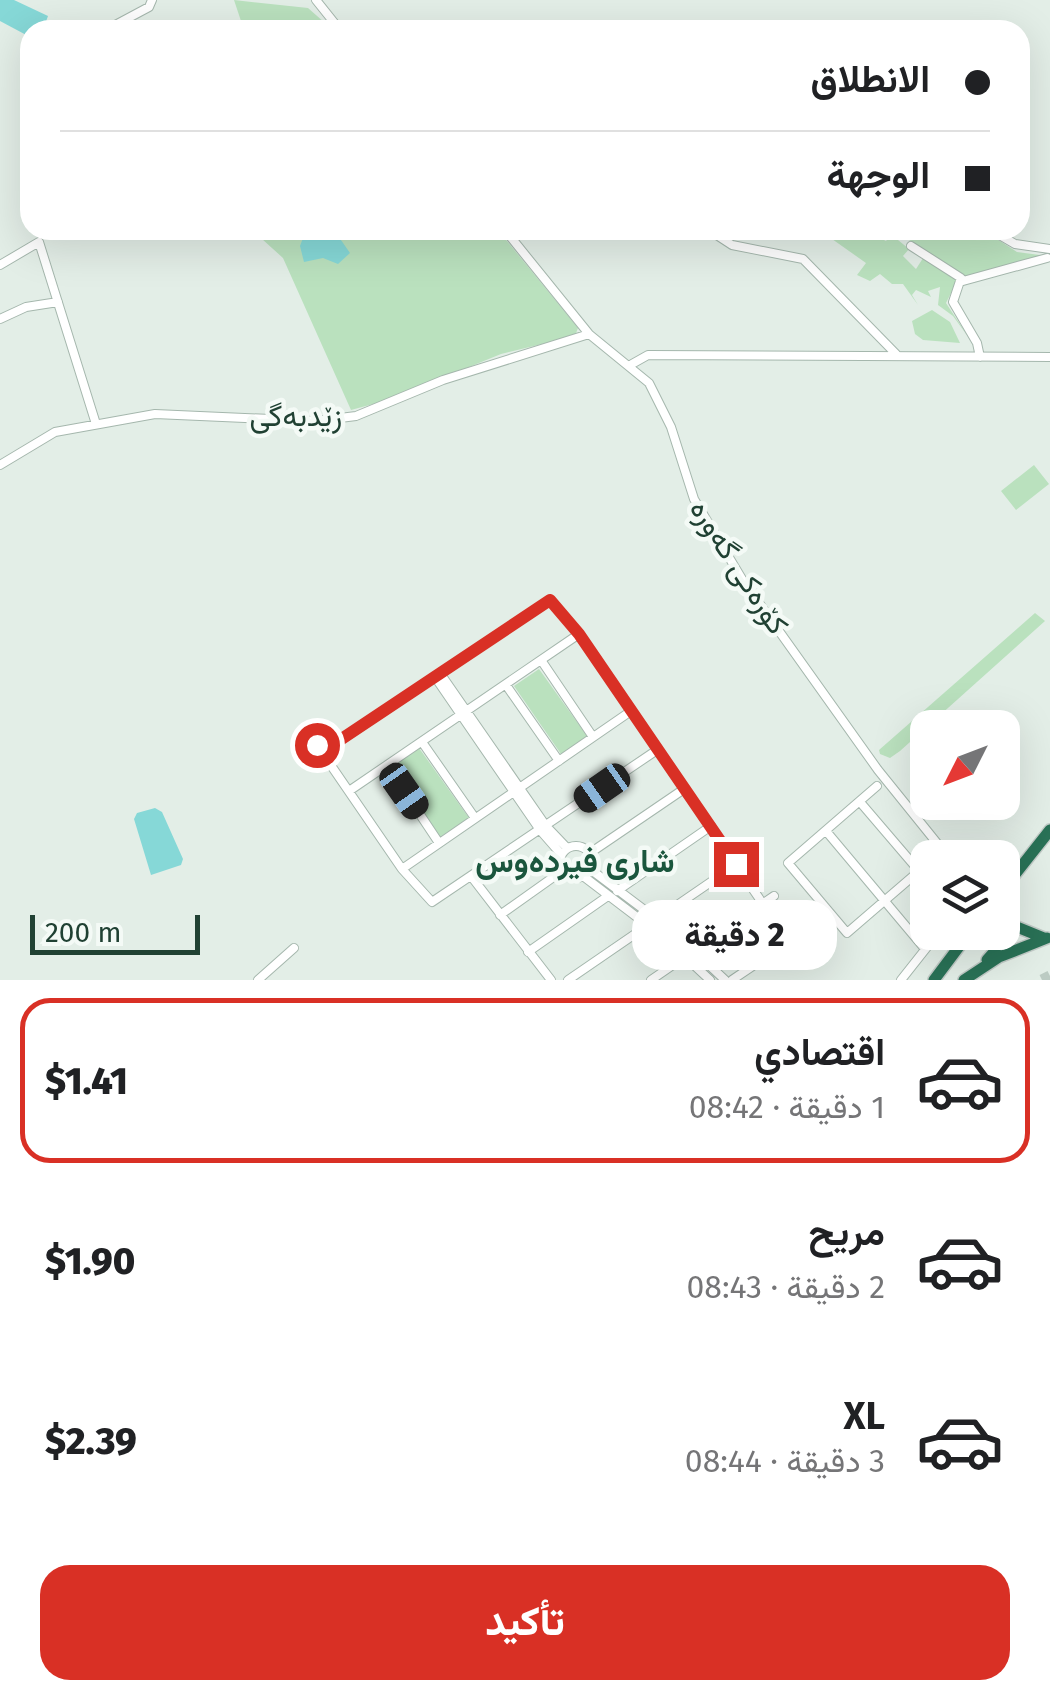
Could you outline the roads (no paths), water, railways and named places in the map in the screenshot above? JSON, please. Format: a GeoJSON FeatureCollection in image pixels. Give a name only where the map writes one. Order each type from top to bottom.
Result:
{"type":"FeatureCollection","features":[{"type":"Feature","properties":{"kind":"highway"},"geometry":{"type":"LineString","coordinates":[[1020,868],[1050,830]]}},
{"type":"Feature","properties":{"kind":"highway"},"geometry":{"type":"LineString","coordinates":[[1020,928],[1045,938],[1020,949]]}},
{"type":"Feature","properties":{"kind":"highway"},"geometry":{"type":"LineString","coordinates":[[934,980],[956,950]]}},
{"type":"Feature","properties":{"kind":"highway"},"geometry":{"type":"LineString","coordinates":[[964,980],[995,950]]}},
{"type":"Feature","properties":{"kind":"highway"},"geometry":{"type":"LineString","coordinates":[[977,969],[1019,950]]}},
{"type":"Feature","properties":{"kind":"street"},"geometry":{"type":"LineString","coordinates":[[125,20],[149,7],[152,0]]}},
{"type":"Feature","properties":{"kind":"street"},"geometry":{"type":"LineString","coordinates":[[316,0],[332,20]]}},
{"type":"Feature","properties":{"kind":"street","name":"کۆرەکی گەورە"},"geometry":{"type":"LineString","coordinates":[[513,240],[589,334],[632,364],[659,400],[694,499],[742,579],[878,770],[934,840]]}},
{"type":"Feature","properties":{"kind":"street"},"geometry":{"type":"LineString","coordinates":[[727,240],[740,247],[802,258],[896,354]]}},
{"type":"Feature","properties":{"kind":"street"},"geometry":{"type":"LineString","coordinates":[[1009,240],[1048,254]]}},
{"type":"Feature","properties":{"kind":"street"},"geometry":{"type":"LineString","coordinates":[[0,264],[39,242],[96,424]]}},
{"type":"Feature","properties":{"kind":"street"},"geometry":{"type":"LineString","coordinates":[[911,246],[963,281]]}},
{"type":"Feature","properties":{"kind":"street"},"geometry":{"type":"LineString","coordinates":[[980,357],[977,343],[952,302],[963,281],[1048,254]]}},
{"type":"Feature","properties":{"kind":"street"},"geometry":{"type":"LineString","coordinates":[[0,319],[26,307],[58,302]]}},
{"type":"Feature","properties":{"kind":"street","name":"زێدبەگی"},"geometry":{"type":"LineString","coordinates":[[0,465],[48,435],[173,412],[316,421],[346,418],[443,380],[589,334]]}},
{"type":"Feature","properties":{"kind":"street"},"geometry":{"type":"LineString","coordinates":[[632,364],[648,355],[1050,356]]}},
{"type":"Feature","properties":{"kind":"street"},"geometry":{"type":"LineString","coordinates":[[657,750],[432,902],[402,870],[320,748],[438,675],[547,600],[579,634],[763,904]]}},
{"type":"Feature","properties":{"kind":"street"},"geometry":{"type":"LineString","coordinates":[[349,791],[579,634]]}},
{"type":"Feature","properties":{"kind":"street"},"geometry":{"type":"LineString","coordinates":[[541,660],[593,736]]}},
{"type":"Feature","properties":{"kind":"street"},"geometry":{"type":"LineString","coordinates":[[438,675],[543,828],[564,851],[562,871],[500,915]]}},
{"type":"Feature","properties":{"kind":"street"},"geometry":{"type":"LineString","coordinates":[[506,684],[558,761]]}},
{"type":"Feature","properties":{"kind":"street"},"geometry":{"type":"LineString","coordinates":[[402,870],[631,711]]}},
{"type":"Feature","properties":{"kind":"street"},"geometry":{"type":"LineString","coordinates":[[422,742],[475,818]]}},
{"type":"Feature","properties":{"kind":"street"},"geometry":{"type":"LineString","coordinates":[[387,765],[440,843]]}},
{"type":"Feature","properties":{"kind":"street"},"geometry":{"type":"LineString","coordinates":[[860,802],[919,872],[847,932],[788,864],[878,786]]}},
{"type":"Feature","properties":{"kind":"street"},"geometry":{"type":"LineString","coordinates":[[590,853],[684,789]]}},
{"type":"Feature","properties":{"kind":"street"},"geometry":{"type":"LineString","coordinates":[[617,891],[711,826]]}},
{"type":"Feature","properties":{"kind":"street"},"geometry":{"type":"LineString","coordinates":[[826,831],[910,930]]}},
{"type":"Feature","properties":{"kind":"street"},"geometry":{"type":"LineString","coordinates":[[564,851],[579,846],[590,853]]}},
{"type":"Feature","properties":{"kind":"street"},"geometry":{"type":"LineString","coordinates":[[562,871],[570,877],[582,876],[590,869],[590,853]]}},
{"type":"Feature","properties":{"kind":"street"},"geometry":{"type":"LineString","coordinates":[[568,980],[736,864]]}},
{"type":"Feature","properties":{"kind":"street"},"geometry":{"type":"LineString","coordinates":[[590,869],[729,980],[804,932]]}},
{"type":"Feature","properties":{"kind":"street"},"geometry":{"type":"LineString","coordinates":[[471,876],[552,980]]}},
{"type":"Feature","properties":{"kind":"street"},"geometry":{"type":"LineString","coordinates":[[582,876],[648,925],[710,980]]}},
{"type":"Feature","properties":{"kind":"street"},"geometry":{"type":"LineString","coordinates":[[528,952],[608,896]]}},
{"type":"Feature","properties":{"kind":"street"},"geometry":{"type":"LineString","coordinates":[[695,950],[774,896]]}},
{"type":"Feature","properties":{"kind":"street"},"geometry":{"type":"LineString","coordinates":[[258,980],[294,948]]}},
{"type":"Feature","properties":{"kind":"street"},"geometry":{"type":"LineString","coordinates":[[901,980],[925,950]]}},
{"type":"Feature","properties":{"kind":"street"},"geometry":{"type":"LineString","coordinates":[[651,980],[686,956]]}},
{"type":"Feature","properties":{"kind":"water"},"geometry":{"type":"Polygon","coordinates":[[[0,0],[14,0],[48,16],[47,20],[20,20],[20,32],[0,21],[0,0]]]}},
{"type":"Feature","properties":{"kind":"water"},"geometry":{"type":"Polygon","coordinates":[[[302,240],[341,240],[350,253],[338,264],[323,258],[304,262],[302,240]]]}},
{"type":"Feature","properties":{"kind":"water"},"geometry":{"type":"Polygon","coordinates":[[[155,808],[162,812],[183,859],[181,865],[151,875],[134,819],[137,813],[155,808]]]}},
{"type":"Feature","properties":{"kind":"tunnel"},"geometry":{"type":"LineString","coordinates":[[1042,980],[1050,976]]}},
{"type":"Feature","properties":{"kind":"district","name":"شاری فیردەوس"},"geometry":{"type":"Point","coordinates":[575,861]}}]}
